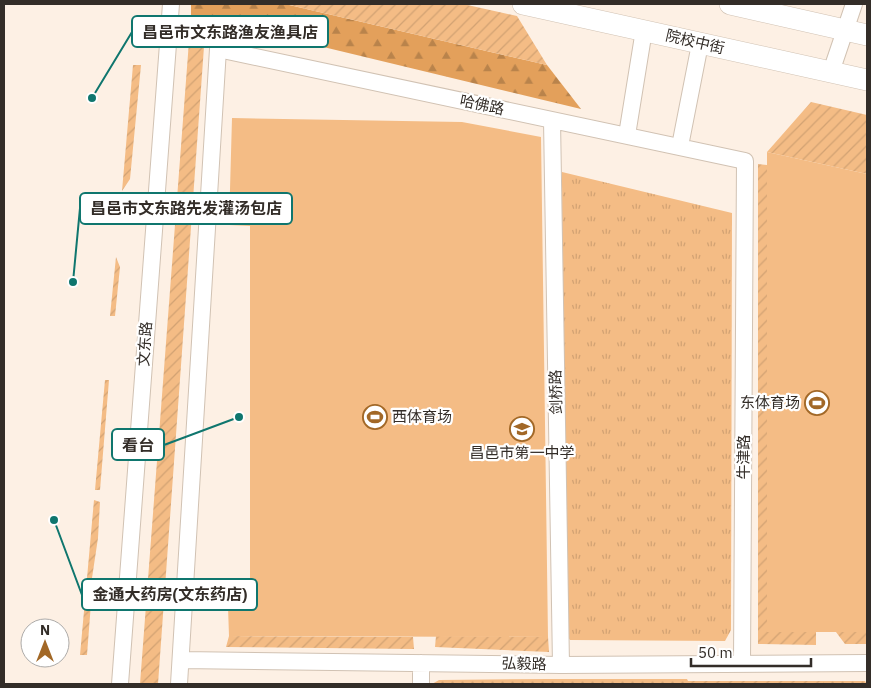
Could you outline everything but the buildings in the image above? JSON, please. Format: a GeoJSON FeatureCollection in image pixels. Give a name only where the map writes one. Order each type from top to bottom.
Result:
{"type":"FeatureCollection","features":[{"type":"Feature","properties":{"kind":"main road","name":"院校中街"},"geometry":{"type":"LineString","coordinates":[[523,4],[867,80]]}},
{"type":"Feature","properties":{"kind":"main road"},"geometry":{"type":"LineString","coordinates":[[730,4],[867,35]]}},
{"type":"Feature","properties":{"kind":"street","name":"文东路"},"geometry":{"type":"LineString","coordinates":[[120,684],[171,4]]}},
{"type":"Feature","properties":{"kind":"street"},"geometry":{"type":"LineString","coordinates":[[831,72],[854,4]]}},
{"type":"Feature","properties":{"kind":"street"},"geometry":{"type":"LineString","coordinates":[[627,135],[644,30]]}},
{"type":"Feature","properties":{"kind":"street"},"geometry":{"type":"LineString","coordinates":[[680,146],[700,44]]}},
{"type":"Feature","properties":{"kind":"street","name":"哈佛路"},"geometry":{"type":"LineString","coordinates":[[180,660],[218,49],[745,161]]}},
{"type":"Feature","properties":{"kind":"street","name":"剑桥路"},"geometry":{"type":"LineString","coordinates":[[552,120],[560,664]]}},
{"type":"Feature","properties":{"kind":"street","name":"牛津路"},"geometry":{"type":"LineString","coordinates":[[742,663],[745,161]]}},
{"type":"Feature","properties":{"kind":"street"},"geometry":{"type":"LineString","coordinates":[[179,684],[180,660]]}},
{"type":"Feature","properties":{"kind":"street","name":"弘毅路"},"geometry":{"type":"LineString","coordinates":[[180,660],[560,664],[867,663]]}},
{"type":"Feature","properties":{"kind":"street"},"geometry":{"type":"LineString","coordinates":[[421,663],[421,684]]}},
{"type":"Feature","properties":{"kind":"green space"},"geometry":{"type":"Polygon","coordinates":[[[191,4],[285,4],[547,65],[581,109],[191,15],[191,4]]]}},
{"type":"Feature","properties":{"kind":"green space"},"geometry":{"type":"Polygon","coordinates":[[[285,4],[463,4],[517,16],[547,65],[285,4]]]}},
{"type":"Feature","properties":{"kind":"green space"},"geometry":{"type":"Polygon","coordinates":[[[191,15],[206,19],[158,684],[140,684],[191,15]]]}},
{"type":"Feature","properties":{"kind":"green space"},"geometry":{"type":"Polygon","coordinates":[[[133,65],[141,65],[130,179],[122,191],[133,65]]]}},
{"type":"Feature","properties":{"kind":"green space"},"geometry":{"type":"Polygon","coordinates":[[[811,102],[867,115],[867,174],[767,152],[811,102]]]}},
{"type":"Feature","properties":{"kind":"green space","name":"西体育场"},"geometry":{"type":"Polygon","coordinates":[[[232,118],[462,122],[541,137],[548,637],[229,636],[228,607],[250,608],[250,226],[229,225],[232,118]]]}},
{"type":"Feature","properties":{"kind":"green space","name":"东体育场"},"geometry":{"type":"Polygon","coordinates":[[[767,152],[867,174],[867,632],[767,632],[767,152]]]}},
{"type":"Feature","properties":{"kind":"green space"},"geometry":{"type":"Polygon","coordinates":[[[758,164],[767,165],[767,631],[816,632],[816,645],[758,644],[758,164]]]}},
{"type":"Feature","properties":{"kind":"green space"},"geometry":{"type":"Polygon","coordinates":[[[562,172],[732,213],[731,630],[725,641],[570,640],[563,631],[562,172]]]}},
{"type":"Feature","properties":{"kind":"green space"},"geometry":{"type":"Polygon","coordinates":[[[116,257],[120,267],[115,316],[110,316],[116,257]]]}},
{"type":"Feature","properties":{"kind":"green space"},"geometry":{"type":"Polygon","coordinates":[[[105,380],[109,380],[100,490],[95,490],[105,380]]]}},
{"type":"Feature","properties":{"kind":"green space"},"geometry":{"type":"Polygon","coordinates":[[[94,500],[100,502],[98,538],[92,578],[87,578],[94,500]]]}},
{"type":"Feature","properties":{"kind":"green space"},"geometry":{"type":"Polygon","coordinates":[[[86,589],[92,590],[87,655],[80,655],[86,589]]]}},
{"type":"Feature","properties":{"kind":"green space"},"geometry":{"type":"Polygon","coordinates":[[[836,632],[867,632],[867,644],[845,644],[836,632]]]}},
{"type":"Feature","properties":{"kind":"green space"},"geometry":{"type":"Polygon","coordinates":[[[229,636],[413,637],[414,649],[226,647],[229,636]]]}},
{"type":"Feature","properties":{"kind":"green space"},"geometry":{"type":"Polygon","coordinates":[[[436,636],[548,637],[549,652],[435,647],[436,636]]]}},
{"type":"Feature","properties":{"kind":"green space"},"geometry":{"type":"Polygon","coordinates":[[[439,680],[865,681],[867,684],[432,684],[439,680]]]}},
{"type":"Feature","properties":{"kind":"green space"},"geometry":{"type":"Polygon","coordinates":[[[687,681],[824,681],[823,684],[687,684],[687,681]]]}},
{"type":"Feature","properties":{"kind":"place","name":"昌邑市文东路渔友渔具店"},"geometry":{"type":"Point","coordinates":[92,98]}},
{"type":"Feature","properties":{"kind":"place","name":"昌邑市文东路先发灌汤包店"},"geometry":{"type":"Point","coordinates":[73,282]}},
{"type":"Feature","properties":{"kind":"place","name":"东体育场"},"geometry":{"type":"Point","coordinates":[817,403]}},
{"type":"Feature","properties":{"kind":"place","name":"看台"},"geometry":{"type":"Point","coordinates":[239,417]}},
{"type":"Feature","properties":{"kind":"place","name":"西体育场"},"geometry":{"type":"Point","coordinates":[375,417]}},
{"type":"Feature","properties":{"kind":"place","name":"昌邑市第一中学"},"geometry":{"type":"Point","coordinates":[522,429]}},
{"type":"Feature","properties":{"kind":"place","name":"金通大药房(文东药店)"},"geometry":{"type":"Point","coordinates":[54,520]}}]}
